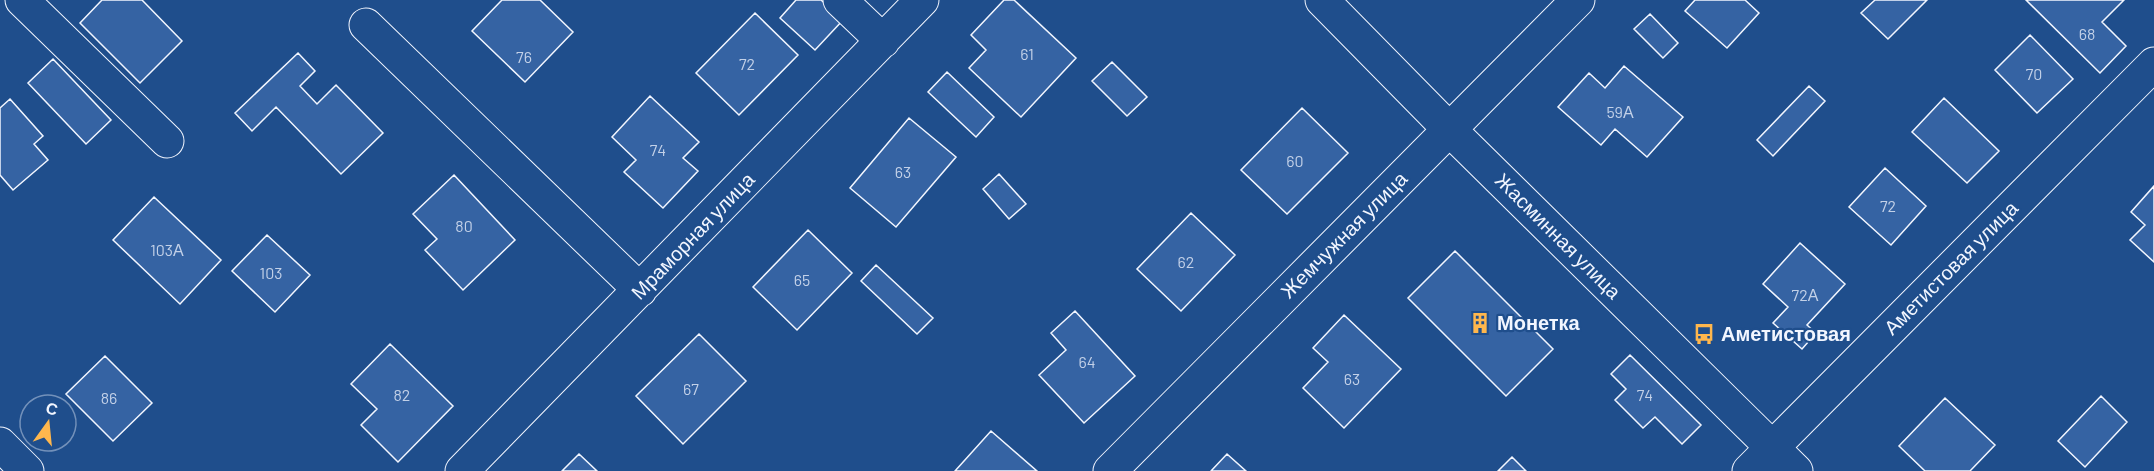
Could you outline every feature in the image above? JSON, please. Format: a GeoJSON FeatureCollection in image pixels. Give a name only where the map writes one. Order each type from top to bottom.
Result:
{"type":"FeatureCollection","features":[{"type":"Feature","properties":{"kind":"street"},"geometry":{"type":"LineString","coordinates":[[22,0],[167,141]]}},
{"type":"Feature","properties":{"kind":"street"},"geometry":{"type":"LineString","coordinates":[[840,0],[883,41]]}},
{"type":"Feature","properties":{"kind":"street","name":"Мраморная улица"},"geometry":{"type":"LineString","coordinates":[[462,471],[922,0]]}},
{"type":"Feature","properties":{"kind":"street","name":"Жасминная улица"},"geometry":{"type":"LineString","coordinates":[[1322,0],[1449,129],[1796,471]]}},
{"type":"Feature","properties":{"kind":"street","name":"Жемчужная улица"},"geometry":{"type":"LineString","coordinates":[[1110,471],[1578,0]]}},
{"type":"Feature","properties":{"kind":"street"},"geometry":{"type":"LineString","coordinates":[[366,24],[640,290]]}},
{"type":"Feature","properties":{"kind":"street","name":"Аметистовая улица"},"geometry":{"type":"LineString","coordinates":[[1749,471],[2154,64]]}},
{"type":"Feature","properties":{"kind":"street"},"geometry":{"type":"LineString","coordinates":[[0,444],[27,471]]}},
{"type":"Feature","properties":{"kind":"building"},"geometry":{"type":"Polygon","coordinates":[[[102,0],[142,0],[182,41],[140,83],[80,23],[102,0]]]}},
{"type":"Feature","properties":{"kind":"building"},"geometry":{"type":"Polygon","coordinates":[[[502,0],[540,0],[573,32],[525,82],[472,31],[502,0]]]}},
{"type":"Feature","properties":{"kind":"building"},"geometry":{"type":"Polygon","coordinates":[[[796,0],[821,0],[843,20],[815,50],[780,18],[796,0]]]}},
{"type":"Feature","properties":{"kind":"building"},"geometry":{"type":"Polygon","coordinates":[[[1004,0],[1014,0],[1076,58],[1021,117],[969,68],[986,50],[971,35],[1004,0]]]}},
{"type":"Feature","properties":{"kind":"building"},"geometry":{"type":"Polygon","coordinates":[[[1695,0],[1745,0],[1759,13],[1727,48],[1685,11],[1695,0]]]}},
{"type":"Feature","properties":{"kind":"building"},"geometry":{"type":"Polygon","coordinates":[[[1875,0],[1927,0],[1888,39],[1861,13],[1875,0]]]}},
{"type":"Feature","properties":{"kind":"building"},"geometry":{"type":"Polygon","coordinates":[[[2026,0],[2124,0],[2102,22],[2126,46],[2100,73],[2026,0]]]}},
{"type":"Feature","properties":{"kind":"building"},"geometry":{"type":"Polygon","coordinates":[[[755,13],[798,55],[739,115],[696,73],[755,13]]]}},
{"type":"Feature","properties":{"kind":"building"},"geometry":{"type":"Polygon","coordinates":[[[1650,14],[1678,43],[1663,58],[1634,29],[1650,14]]]}},
{"type":"Feature","properties":{"kind":"building"},"geometry":{"type":"Polygon","coordinates":[[[2030,35],[2073,79],[2037,113],[1995,70],[2030,35]]]}},
{"type":"Feature","properties":{"kind":"building"},"geometry":{"type":"Polygon","coordinates":[[[298,53],[315,71],[300,86],[317,104],[336,85],[383,133],[341,174],[276,107],[252,131],[235,113],[298,53]]]}},
{"type":"Feature","properties":{"kind":"building"},"geometry":{"type":"Polygon","coordinates":[[[53,59],[111,120],[86,144],[28,83],[53,59]]]}},
{"type":"Feature","properties":{"kind":"building"},"geometry":{"type":"Polygon","coordinates":[[[1112,62],[1147,97],[1127,116],[1092,81],[1112,62]]]}},
{"type":"Feature","properties":{"kind":"building"},"geometry":{"type":"Polygon","coordinates":[[[1624,66],[1683,117],[1647,157],[1615,129],[1601,145],[1558,107],[1589,73],[1605,88],[1624,66]]]}},
{"type":"Feature","properties":{"kind":"building"},"geometry":{"type":"Polygon","coordinates":[[[947,72],[994,117],[976,137],[928,92],[947,72]]]}},
{"type":"Feature","properties":{"kind":"building"},"geometry":{"type":"Polygon","coordinates":[[[1809,86],[1825,101],[1773,156],[1757,140],[1809,86]]]}},
{"type":"Feature","properties":{"kind":"building"},"geometry":{"type":"Polygon","coordinates":[[[650,96],[699,142],[683,158],[698,171],[663,208],[624,172],[636,160],[612,137],[650,96]]]}},
{"type":"Feature","properties":{"kind":"building"},"geometry":{"type":"Polygon","coordinates":[[[1944,98],[1999,151],[1967,183],[1912,132],[1944,98]]]}},
{"type":"Feature","properties":{"kind":"building"},"geometry":{"type":"Polygon","coordinates":[[[10,99],[43,136],[34,144],[48,160],[13,190],[0,175],[0,108],[10,99]]]}},
{"type":"Feature","properties":{"kind":"building"},"geometry":{"type":"Polygon","coordinates":[[[1302,108],[1348,153],[1287,214],[1241,170],[1302,108]]]}},
{"type":"Feature","properties":{"kind":"building"},"geometry":{"type":"Polygon","coordinates":[[[909,118],[956,157],[896,227],[850,188],[909,118]]]}},
{"type":"Feature","properties":{"kind":"building"},"geometry":{"type":"Polygon","coordinates":[[[1885,168],[1926,206],[1891,245],[1849,207],[1885,168]]]}},
{"type":"Feature","properties":{"kind":"building"},"geometry":{"type":"Polygon","coordinates":[[[999,174],[1026,204],[1009,219],[983,189],[999,174]]]}},
{"type":"Feature","properties":{"kind":"building"},"geometry":{"type":"Polygon","coordinates":[[[454,175],[515,240],[463,290],[425,250],[437,239],[413,214],[454,175]]]}},
{"type":"Feature","properties":{"kind":"building"},"geometry":{"type":"Polygon","coordinates":[[[2154,186],[2154,262],[2130,240],[2145,225],[2131,212],[2154,186]]]}},
{"type":"Feature","properties":{"kind":"building"},"geometry":{"type":"Polygon","coordinates":[[[154,197],[221,260],[180,304],[113,240],[154,197]]]}},
{"type":"Feature","properties":{"kind":"building"},"geometry":{"type":"Polygon","coordinates":[[[1191,213],[1235,255],[1181,311],[1137,269],[1191,213]]]}},
{"type":"Feature","properties":{"kind":"building"},"geometry":{"type":"Polygon","coordinates":[[[808,230],[852,273],[797,330],[753,287],[808,230]]]}},
{"type":"Feature","properties":{"kind":"building"},"geometry":{"type":"Polygon","coordinates":[[[267,235],[310,275],[275,312],[232,271],[267,235]]]}},
{"type":"Feature","properties":{"kind":"building"},"geometry":{"type":"Polygon","coordinates":[[[1800,243],[1845,284],[1807,325],[1816,333],[1802,349],[1773,323],[1788,307],[1763,284],[1800,243]]]}},
{"type":"Feature","properties":{"kind":"building","name":"Монетка"},"geometry":{"type":"Polygon","coordinates":[[[1455,251],[1553,349],[1506,396],[1408,298],[1455,251]]]}},
{"type":"Feature","properties":{"kind":"building"},"geometry":{"type":"Polygon","coordinates":[[[876,265],[933,318],[917,334],[861,281],[876,265]]]}},
{"type":"Feature","properties":{"kind":"building"},"geometry":{"type":"Polygon","coordinates":[[[1075,311],[1135,376],[1084,423],[1039,375],[1066,350],[1051,333],[1075,311]]]}},
{"type":"Feature","properties":{"kind":"building"},"geometry":{"type":"Polygon","coordinates":[[[1344,315],[1401,369],[1344,428],[1303,388],[1328,362],[1313,348],[1344,315]]]}},
{"type":"Feature","properties":{"kind":"building"},"geometry":{"type":"Polygon","coordinates":[[[699,334],[746,381],[683,444],[636,396],[699,334]]]}},
{"type":"Feature","properties":{"kind":"building"},"geometry":{"type":"Polygon","coordinates":[[[390,344],[453,406],[398,462],[361,425],[377,409],[351,384],[390,344]]]}},
{"type":"Feature","properties":{"kind":"building"},"geometry":{"type":"Polygon","coordinates":[[[1630,355],[1701,425],[1682,444],[1655,417],[1643,428],[1615,400],[1626,389],[1611,374],[1630,355]]]}},
{"type":"Feature","properties":{"kind":"building"},"geometry":{"type":"Polygon","coordinates":[[[105,356],[152,403],[113,441],[78,406],[78,393],[67,393],[105,356]]]}},
{"type":"Feature","properties":{"kind":"building"},"geometry":{"type":"Polygon","coordinates":[[[2101,396],[2127,422],[2085,467],[2058,441],[2101,396]]]}},
{"type":"Feature","properties":{"kind":"building"},"geometry":{"type":"Polygon","coordinates":[[[1945,398],[1995,445],[1970,471],[1925,471],[1899,446],[1945,398]]]}},
{"type":"Feature","properties":{"kind":"building"},"geometry":{"type":"Polygon","coordinates":[[[991,431],[1037,471],[955,471],[991,431]]]}},
{"type":"Feature","properties":{"kind":"building"},"geometry":{"type":"Polygon","coordinates":[[[579,454],[597,471],[562,471],[579,454]]]}},
{"type":"Feature","properties":{"kind":"building"},"geometry":{"type":"Polygon","coordinates":[[[1227,454],[1246,471],[1211,471],[1227,454]]]}},
{"type":"Feature","properties":{"kind":"building"},"geometry":{"type":"Polygon","coordinates":[[[1512,457],[1526,471],[1498,471],[1512,457]]]}},
{"type":"Feature","properties":{"kind":"place","name":"Монетка"},"geometry":{"type":"Point","coordinates":[1480,323]}},
{"type":"Feature","properties":{"kind":"place","name":"Аметистовая"},"geometry":{"type":"Point","coordinates":[1704,334]}}]}
